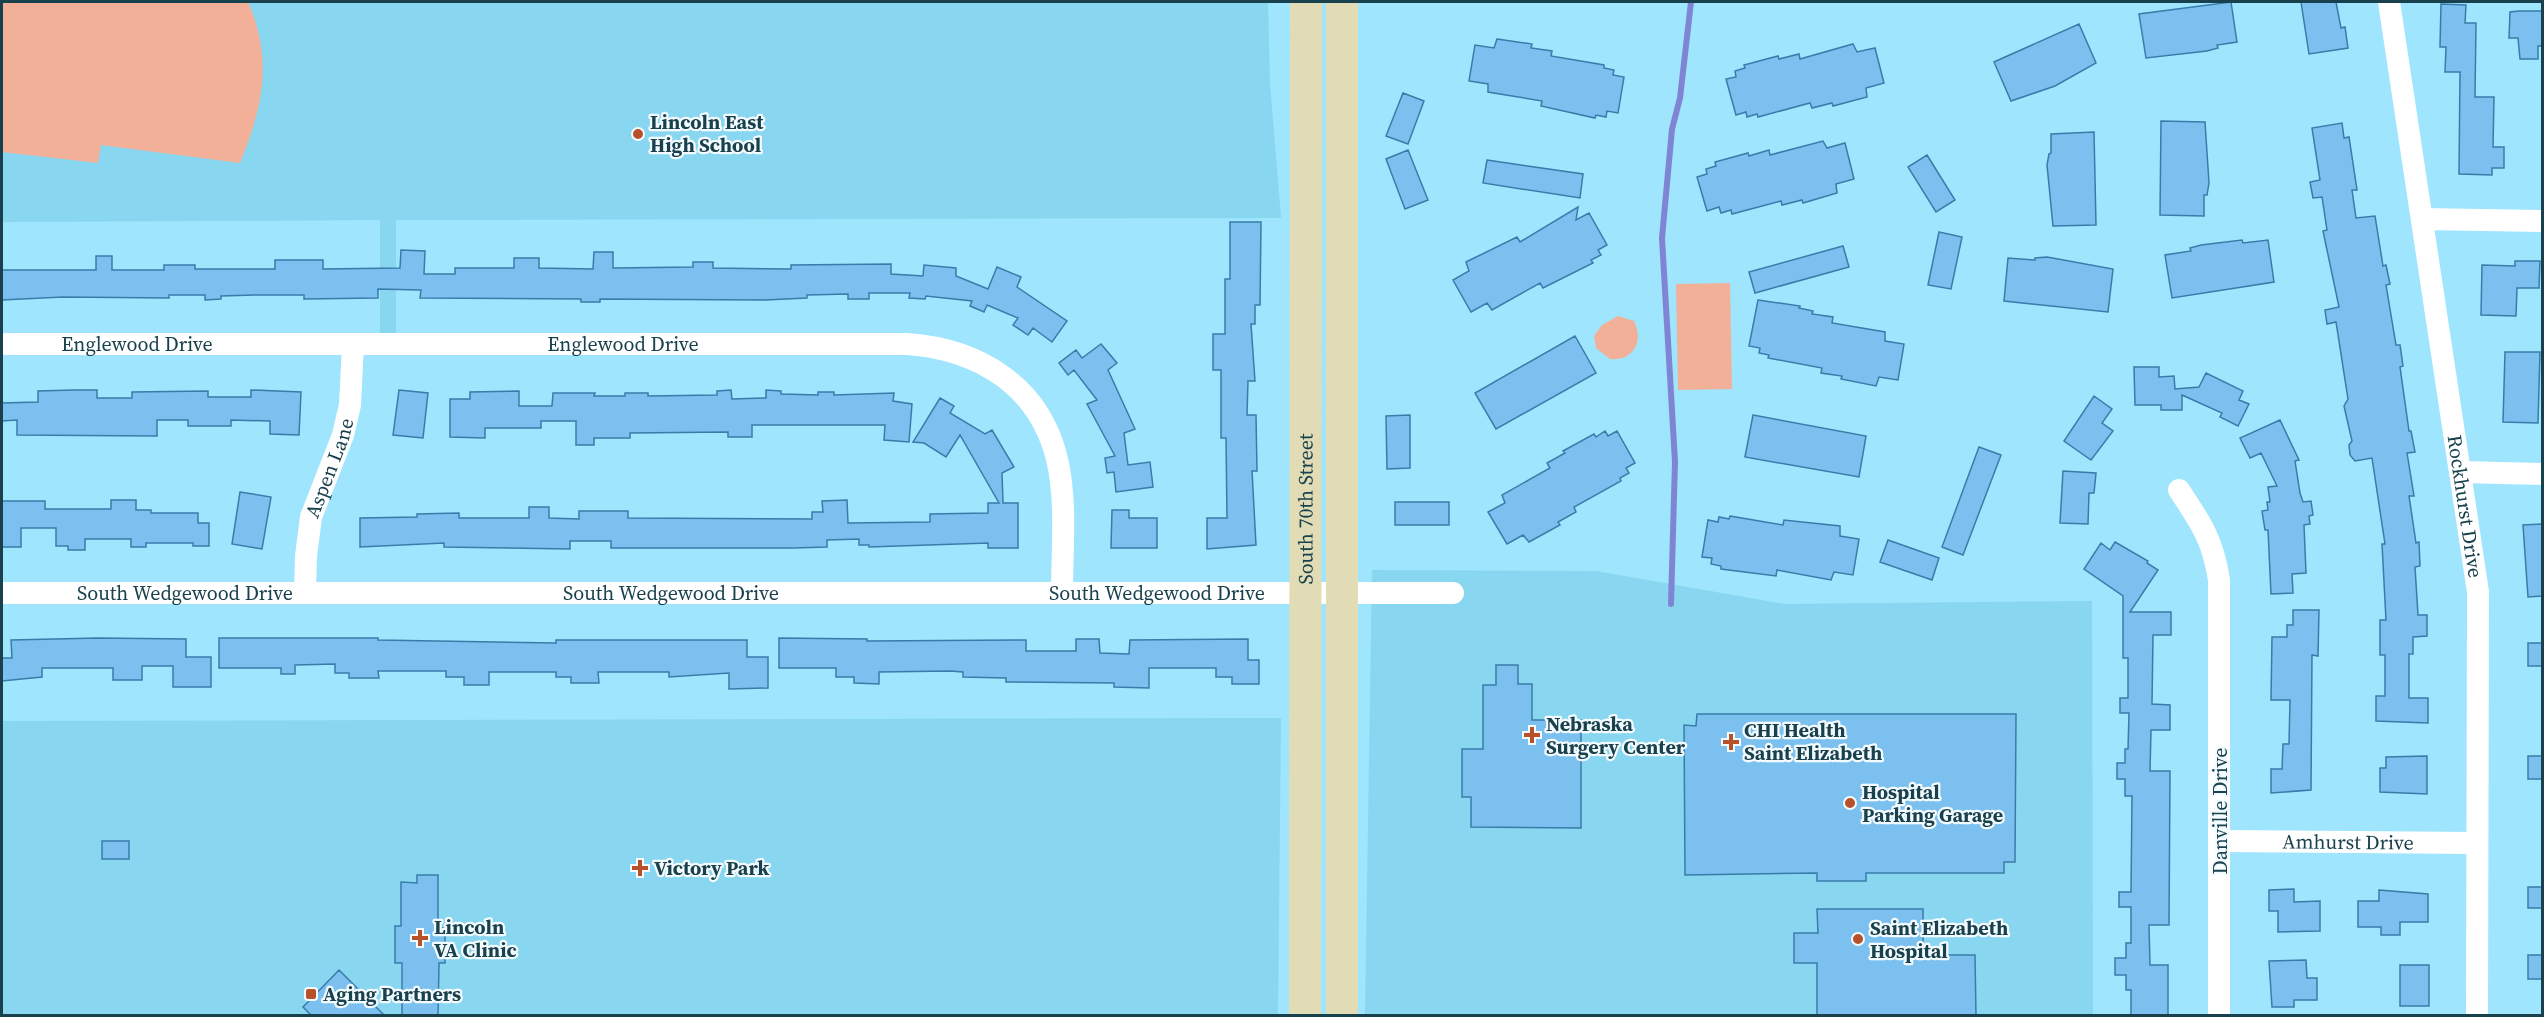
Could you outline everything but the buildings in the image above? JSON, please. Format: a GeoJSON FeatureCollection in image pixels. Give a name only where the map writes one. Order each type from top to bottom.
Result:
{"type":"FeatureCollection","features":[{"type":"Feature","properties":{"kind":"main road","name":"South 70th Street"},"geometry":{"type":"LineString","coordinates":[[1305,1016],[1306,2]]}},
{"type":"Feature","properties":{"kind":"main road","name":"South 70th Street"},"geometry":{"type":"LineString","coordinates":[[1342,2],[1342,1016]]}},
{"type":"Feature","properties":{"kind":"street","name":"Rockhurst Drive"},"geometry":{"type":"LineString","coordinates":[[2389,2],[2478,592],[2477,1016]]}},
{"type":"Feature","properties":{"kind":"street"},"geometry":{"type":"LineString","coordinates":[[2422,219],[2542,221]]}},
{"type":"Feature","properties":{"kind":"street","name":"Englewood Drive"},"geometry":{"type":"LineString","coordinates":[[2,344],[907,344],[938,346],[962,353],[990,367],[1013,384],[1046,429],[1057,458],[1061,489],[1062,592]]}},
{"type":"Feature","properties":{"kind":"street","name":"Aspen Lane"},"geometry":{"type":"LineString","coordinates":[[305,592],[306,556],[311,517],[343,435],[350,405],[353,344]]}},
{"type":"Feature","properties":{"kind":"street"},"geometry":{"type":"LineString","coordinates":[[2461,472],[2542,474]]}},
{"type":"Feature","properties":{"kind":"street","name":"Danville Drive"},"geometry":{"type":"LineString","coordinates":[[2179,490],[2208,535],[2216,556],[2220,607],[2219,1016]]}},
{"type":"Feature","properties":{"kind":"street","name":"South Wedgewood Drive"},"geometry":{"type":"LineString","coordinates":[[2,592],[1342,592],[1453,594]]}},
{"type":"Feature","properties":{"kind":"street","name":"Amhurst Drive"},"geometry":{"type":"LineString","coordinates":[[2220,841],[2477,843]]}},
{"type":"Feature","properties":{"kind":"shaded area","name":"Lincoln East High School"},"geometry":{"type":"Polygon","coordinates":[[[2,2],[1268,2],[1270,84],[1281,218],[396,220],[396,344],[380,344],[380,220],[2,222],[2,2]]]}},
{"type":"Feature","properties":{"kind":"shaded area"},"geometry":{"type":"Polygon","coordinates":[[[2,2],[248,2],[261,43],[263,63],[259,102],[240,163],[101,145],[98,163],[2,152],[2,2]]]}},
{"type":"Feature","properties":{"kind":"shaded area"},"geometry":{"type":"Polygon","coordinates":[[[1730,283],[1732,389],[1678,390],[1676,284],[1730,283]]]}},
{"type":"Feature","properties":{"kind":"shaded area"},"geometry":{"type":"Polygon","coordinates":[[[1618,316],[1634,321],[1637,328],[1637,342],[1631,353],[1625,357],[1610,359],[1596,348],[1594,336],[1602,325],[1618,316]]]}},
{"type":"Feature","properties":{"kind":"shaded area","name":"CHI Health Saint Elizabeth"},"geometry":{"type":"Polygon","coordinates":[[[1372,570],[1596,571],[1785,604],[2092,601],[2093,1015],[1365,1016],[1372,570]]]}},
{"type":"Feature","properties":{"kind":"shaded area","name":"Victory Park"},"geometry":{"type":"Polygon","coordinates":[[[1281,718],[1278,1015],[2,1015],[2,721],[1281,718]]]}},
{"type":"Feature","properties":{"kind":"waterway"},"geometry":{"type":"LineString","coordinates":[[1671,604],[1675,462],[1662,238],[1672,129],[1680,98],[1691,2]]}},
{"type":"Feature","properties":{"kind":"place","name":"Lincoln East High School"},"geometry":{"type":"Point","coordinates":[638,134]}},
{"type":"Feature","properties":{"kind":"place","name":"Nebraska Surgery Center"},"geometry":{"type":"Point","coordinates":[1532,735]}},
{"type":"Feature","properties":{"kind":"place","name":"CHI Health Saint Elizabeth"},"geometry":{"type":"Point","coordinates":[1731,742]}},
{"type":"Feature","properties":{"kind":"place","name":"Hospital Parking Garage"},"geometry":{"type":"Point","coordinates":[1850,803]}},
{"type":"Feature","properties":{"kind":"place","name":"Victory Park"},"geometry":{"type":"Point","coordinates":[640,868]}},
{"type":"Feature","properties":{"kind":"place","name":"Lincoln VA Clinic"},"geometry":{"type":"Point","coordinates":[420,938]}},
{"type":"Feature","properties":{"kind":"place","name":"Saint Elizabeth Hospital"},"geometry":{"type":"Point","coordinates":[1858,939]}},
{"type":"Feature","properties":{"kind":"place","name":"Aging Partners"},"geometry":{"type":"Point","coordinates":[311,994]}}]}
